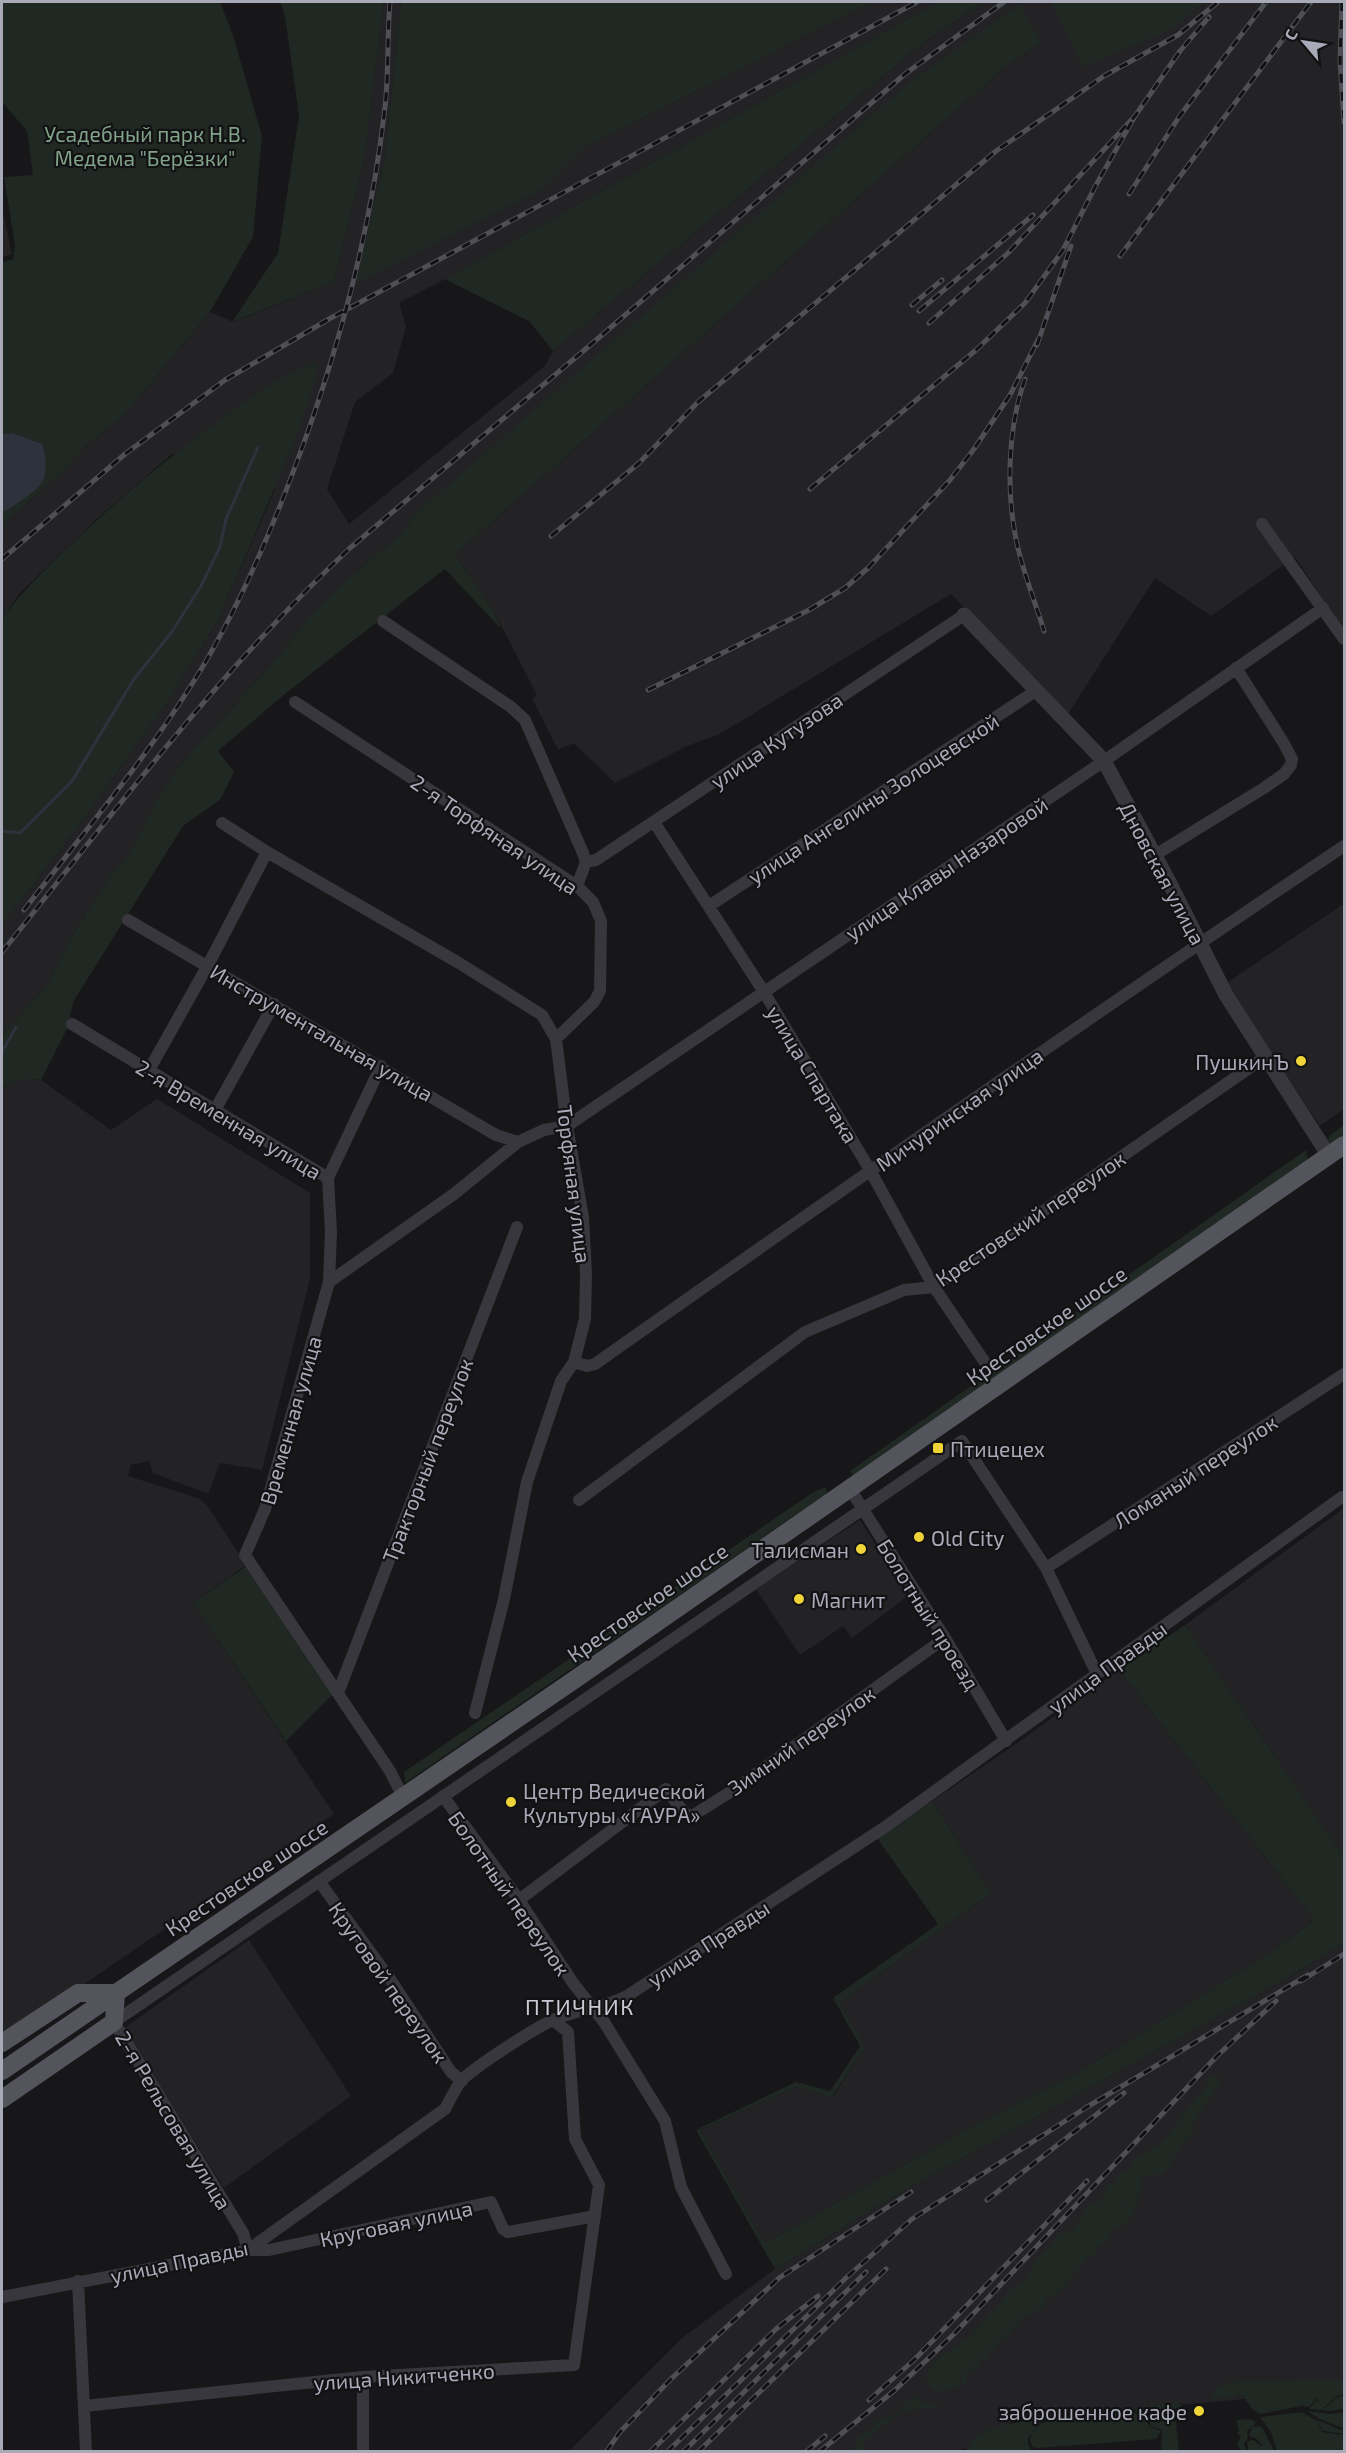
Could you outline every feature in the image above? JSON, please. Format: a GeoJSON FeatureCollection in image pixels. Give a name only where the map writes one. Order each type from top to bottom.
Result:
{"type":"FeatureCollection","features":[{"type":"Feature","properties":{"kind":"main road","name":"Крестовское шоссе"},"geometry":{"type":"LineString","coordinates":[[2,2071],[850,1489],[1344,1145]]}},
{"type":"Feature","properties":{"kind":"main road"},"geometry":{"type":"LineString","coordinates":[[2,2043],[78,1993],[116,1993],[114,2022],[2,2099]]}},
{"type":"Feature","properties":{"kind":"street"},"geometry":{"type":"LineString","coordinates":[[1262,524],[1344,639]]}},
{"type":"Feature","properties":{"kind":"street","name":"улица Клавы Назаровой"},"geometry":{"type":"LineString","coordinates":[[567,1126],[1104,761],[1323,608]]}},
{"type":"Feature","properties":{"kind":"street","name":"Дновская улица"},"geometry":{"type":"LineString","coordinates":[[964,615],[1104,761],[1226,995],[1329,1156]]}},
{"type":"Feature","properties":{"kind":"street","name":"улица Кутузова"},"geometry":{"type":"LineString","coordinates":[[586,862],[596,860],[964,615]]}},
{"type":"Feature","properties":{"kind":"street"},"geometry":{"type":"LineString","coordinates":[[383,621],[511,708],[525,720],[586,862],[577,886]]}},
{"type":"Feature","properties":{"kind":"street"},"geometry":{"type":"LineString","coordinates":[[1155,855],[1264,788],[1284,774],[1291,765],[1292,759],[1283,742],[1236,668]]}},
{"type":"Feature","properties":{"kind":"street","name":"улица Ангелины Золоцевской"},"geometry":{"type":"LineString","coordinates":[[709,906],[1036,690]]}},
{"type":"Feature","properties":{"kind":"street","name":"2-я Торфяная улица"},"geometry":{"type":"LineString","coordinates":[[295,702],[577,886],[592,902],[601,921],[600,991],[594,1002],[556,1039]]}},
{"type":"Feature","properties":{"kind":"street","name":"улица Спартака"},"geometry":{"type":"LineString","coordinates":[[654,822],[764,992],[870,1170],[934,1287],[984,1361]]}},
{"type":"Feature","properties":{"kind":"street","name":"Торфяная улица"},"geometry":{"type":"LineString","coordinates":[[222,823],[267,852],[459,963],[542,1015],[556,1039],[567,1126],[584,1217],[585,1319],[574,1362],[561,1381],[527,1482],[504,1599],[475,1713]]}},
{"type":"Feature","properties":{"kind":"street","name":"Мичуринская улица"},"geometry":{"type":"LineString","coordinates":[[574,1362],[586,1366],[595,1364],[870,1170],[1344,846]]}},
{"type":"Feature","properties":{"kind":"street"},"geometry":{"type":"LineString","coordinates":[[149,1070],[208,965],[267,852]]}},
{"type":"Feature","properties":{"kind":"street","name":"Инструментальная улица"},"geometry":{"type":"LineString","coordinates":[[128,920],[496,1135],[518,1142]]}},
{"type":"Feature","properties":{"kind":"street"},"geometry":{"type":"LineString","coordinates":[[215,1110],[274,1004]]}},
{"type":"Feature","properties":{"kind":"street","name":"2-я Временная улица"},"geometry":{"type":"LineString","coordinates":[[72,1024],[328,1178],[331,1232],[329,1282]]}},
{"type":"Feature","properties":{"kind":"street","name":"Крестовский переулок"},"geometry":{"type":"LineString","coordinates":[[579,1500],[805,1332],[904,1290],[934,1287],[1265,1057]]}},
{"type":"Feature","properties":{"kind":"street"},"geometry":{"type":"LineString","coordinates":[[328,1178],[381,1066]]}},
{"type":"Feature","properties":{"kind":"street"},"geometry":{"type":"LineString","coordinates":[[329,1282],[454,1194],[518,1142],[544,1130],[567,1126]]}},
{"type":"Feature","properties":{"kind":"street","name":"Тракторный переулок"},"geometry":{"type":"LineString","coordinates":[[338,1693],[517,1227]]}},
{"type":"Feature","properties":{"kind":"street","name":"Временная улица"},"geometry":{"type":"LineString","coordinates":[[329,1282],[265,1509],[245,1555],[390,1771],[403,1797]]}},
{"type":"Feature","properties":{"kind":"street","name":"Ломаный переулок"},"geometry":{"type":"LineString","coordinates":[[1046,1568],[1344,1374]]}},
{"type":"Feature","properties":{"kind":"street"},"geometry":{"type":"LineString","coordinates":[[114,2022],[962,1441],[1046,1568],[1096,1674]]}},
{"type":"Feature","properties":{"kind":"street","name":"Болотный проезд"},"geometry":{"type":"LineString","coordinates":[[850,1489],[945,1638],[1006,1741]]}},
{"type":"Feature","properties":{"kind":"street","name":"улица Правды"},"geometry":{"type":"LineString","coordinates":[[2,2297],[248,2250],[445,2109],[462,2081],[483,2064],[553,2020],[591,2008],[609,2006],[627,1996],[885,1827],[1342,1497]]}},
{"type":"Feature","properties":{"kind":"street","name":"Зимний переулок"},"geometry":{"type":"LineString","coordinates":[[519,1900],[666,1789],[686,1814],[692,1816],[735,1789],[945,1638]]}},
{"type":"Feature","properties":{"kind":"street","name":"Болотный переулок"},"geometry":{"type":"LineString","coordinates":[[443,1796],[519,1900],[591,2008],[604,2022],[665,2121],[681,2187],[726,2274]]}},
{"type":"Feature","properties":{"kind":"street","name":"Круговой переулок"},"geometry":{"type":"LineString","coordinates":[[319,1881],[392,1983],[451,2072],[462,2081]]}},
{"type":"Feature","properties":{"kind":"street"},"geometry":{"type":"LineString","coordinates":[[553,2020],[568,2032],[575,2139],[599,2185],[595,2216]]}},
{"type":"Feature","properties":{"kind":"street","name":"2-я Рельсовая улица"},"geometry":{"type":"LineString","coordinates":[[114,2022],[243,2233],[248,2250]]}},
{"type":"Feature","properties":{"kind":"street","name":"Круговая улица"},"geometry":{"type":"LineString","coordinates":[[248,2250],[280,2248],[491,2202],[503,2229],[508,2232],[595,2216]]}},
{"type":"Feature","properties":{"kind":"street","name":"улица Никитченко"},"geometry":{"type":"LineString","coordinates":[[84,2406],[363,2377],[574,2365],[595,2216]]}},
{"type":"Feature","properties":{"kind":"street"},"geometry":{"type":"LineString","coordinates":[[78,2282],[86,2451]]}},
{"type":"Feature","properties":{"kind":"street"},"geometry":{"type":"LineString","coordinates":[[363,2377],[363,2451]]}},
{"type":"Feature","properties":{"kind":"shaded area"},"geometry":{"type":"Polygon","coordinates":[[[384,2],[401,2],[385,156],[357,282],[542,190],[585,147],[873,2],[938,2],[399,303],[406,327],[393,373],[355,402],[327,489],[349,524],[545,366],[553,351],[926,41],[984,2],[1344,2],[1344,631],[1295,557],[1211,616],[1155,578],[1068,714],[951,594],[718,735],[687,746],[615,783],[574,743],[558,750],[532,698],[537,695],[492,608],[455,555],[1004,68],[1040,44],[1036,36],[415,514],[402,533],[343,583],[308,618],[281,653],[177,769],[158,798],[136,842],[113,871],[75,931],[45,988],[7,1029],[2,1038],[2,925],[73,834],[169,700],[219,618],[275,489],[172,454],[99,517],[20,593],[2,619],[2,525],[62,472],[89,443],[121,419],[210,312],[233,322],[334,282],[365,155],[384,2]]]}},
{"type":"Feature","properties":{"kind":"shaded area"},"geometry":{"type":"Polygon","coordinates":[[[2,208],[12,254],[2,257],[2,208]]]}},
{"type":"Feature","properties":{"kind":"shaded area"},"geometry":{"type":"Polygon","coordinates":[[[12,433],[42,444],[46,469],[40,485],[34,491],[6,511],[2,511],[2,434],[12,433]]]}},
{"type":"Feature","properties":{"kind":"shaded area"},"geometry":{"type":"Polygon","coordinates":[[[1342,905],[1344,909],[1344,1109],[1320,1126],[1225,984],[1342,905]]]}},
{"type":"Feature","properties":{"kind":"shaded area"},"geometry":{"type":"Polygon","coordinates":[[[23,1078],[41,1080],[111,1130],[157,1099],[310,1193],[310,1279],[262,1470],[220,1463],[208,1494],[153,1473],[149,1461],[131,1465],[128,1476],[198,1498],[207,1505],[246,1565],[193,1603],[334,1814],[2,2040],[2,1089],[13,1080],[23,1078]]]}},
{"type":"Feature","properties":{"kind":"shaded area"},"geometry":{"type":"Polygon","coordinates":[[[1344,1508],[1344,1857],[1185,1625],[1344,1508]]]}},
{"type":"Feature","properties":{"kind":"shaded area"},"geometry":{"type":"Polygon","coordinates":[[[860,1520],[908,1596],[852,1638],[843,1626],[800,1655],[756,1589],[860,1520]]]}},
{"type":"Feature","properties":{"kind":"shaded area"},"geometry":{"type":"Polygon","coordinates":[[[1119,1670],[1314,1920],[1271,1952],[1074,2075],[969,2128],[765,2243],[700,2130],[796,2087],[833,2097],[864,2048],[840,2003],[991,1893],[932,1801],[1119,1670]]]}},
{"type":"Feature","properties":{"kind":"shaded area"},"geometry":{"type":"Polygon","coordinates":[[[249,1940],[351,2096],[224,2188],[124,2028],[249,1940]]]}},
{"type":"Feature","properties":{"kind":"shaded area"},"geometry":{"type":"Polygon","coordinates":[[[1344,1943],[1344,2390],[1016,2420],[968,2448],[955,2451],[568,2452],[682,2338],[775,2269],[898,2194],[1291,1976],[1344,1943]]]}},
{"type":"Feature","properties":{"kind":"green space","name":"Усадебный парк Н.В. Медема \"Берёзки\""},"geometry":{"type":"Polygon","coordinates":[[[2,2],[220,2],[233,35],[262,136],[253,237],[210,312],[121,419],[89,443],[62,472],[2,525],[2,511],[6,511],[12,433],[2,434],[2,262],[13,259],[15,246],[4,177],[33,175],[27,131],[2,102],[2,2]]]}},
{"type":"Feature","properties":{"kind":"green space"},"geometry":{"type":"Polygon","coordinates":[[[280,2],[384,2],[365,155],[334,282],[232,322],[278,253],[299,116],[285,16],[280,2]]]}},
{"type":"Feature","properties":{"kind":"green space"},"geometry":{"type":"Polygon","coordinates":[[[401,2],[873,2],[585,147],[542,190],[356,283],[385,156],[401,2]]]}},
{"type":"Feature","properties":{"kind":"green space"},"geometry":{"type":"Polygon","coordinates":[[[938,2],[984,2],[926,41],[553,351],[529,321],[445,279],[938,2]]]}},
{"type":"Feature","properties":{"kind":"green space"},"geometry":{"type":"Polygon","coordinates":[[[1051,2],[1204,2],[1174,28],[1083,67],[1051,2]]]}},
{"type":"Feature","properties":{"kind":"green space"},"geometry":{"type":"Polygon","coordinates":[[[1020,4],[1041,43],[1004,68],[455,555],[492,608],[501,627],[445,569],[285,694],[218,751],[234,772],[220,800],[183,826],[73,1002],[68,1027],[41,1080],[20,1080],[2,1089],[2,1038],[7,1029],[45,988],[75,931],[113,871],[136,842],[158,798],[177,769],[281,653],[308,618],[343,583],[402,533],[415,514],[911,81],[1020,4]]]}},
{"type":"Feature","properties":{"kind":"green space"},"geometry":{"type":"Polygon","coordinates":[[[317,363],[315,380],[300,428],[219,618],[169,700],[73,834],[2,925],[2,619],[25,591],[67,548],[162,464],[267,386],[317,363]]]}},
{"type":"Feature","properties":{"kind":"green space"},"geometry":{"type":"Polygon","coordinates":[[[1344,1125],[1344,1136],[1328,1145],[1329,1136],[1344,1125]]]}},
{"type":"Feature","properties":{"kind":"green space"},"geometry":{"type":"Polygon","coordinates":[[[1306,1150],[1308,1160],[853,1476],[850,1471],[1306,1150]]]}},
{"type":"Feature","properties":{"kind":"green space"},"geometry":{"type":"Polygon","coordinates":[[[826,1487],[827,1493],[405,1783],[404,1772],[812,1493],[826,1487]]]}},
{"type":"Feature","properties":{"kind":"green space"},"geometry":{"type":"Polygon","coordinates":[[[252,1562],[337,1690],[286,1741],[193,1603],[252,1562]]]}},
{"type":"Feature","properties":{"kind":"green space"},"geometry":{"type":"Polygon","coordinates":[[[1185,1625],[1344,1857],[1344,1943],[1291,1976],[898,2194],[775,2269],[696,2130],[796,2082],[830,2091],[860,2046],[833,1998],[938,1924],[877,1838],[932,1801],[991,1893],[840,2003],[865,2047],[832,2097],[796,2087],[700,2130],[765,2243],[969,2128],[1074,2075],[1271,1952],[1314,1920],[1119,1670],[1185,1625]]]}},
{"type":"Feature","properties":{"kind":"green space"},"geometry":{"type":"Polygon","coordinates":[[[1216,2074],[1220,2083],[1193,2123],[1193,2134],[1180,2148],[1164,2174],[1146,2176],[1140,2180],[1141,2189],[959,2376],[960,2385],[944,2392],[932,2389],[925,2375],[941,2356],[972,2335],[1015,2285],[1018,2286],[1024,2281],[1034,2263],[1057,2234],[1074,2229],[1088,2205],[1100,2201],[1108,2183],[1116,2182],[1118,2174],[1130,2170],[1131,2164],[1137,2157],[1156,2147],[1165,2139],[1191,2103],[1207,2086],[1207,2078],[1216,2074]]]}},
{"type":"Feature","properties":{"kind":"green space"},"geometry":{"type":"Polygon","coordinates":[[[1144,2187],[1147,2188],[1138,2198],[1137,2208],[1128,2222],[1120,2227],[1114,2227],[1109,2240],[1099,2246],[1094,2256],[1089,2257],[1055,2296],[1044,2299],[1042,2308],[1023,2318],[1009,2334],[999,2340],[997,2347],[991,2350],[987,2359],[982,2360],[976,2369],[969,2370],[966,2383],[962,2385],[960,2376],[1144,2187]]]}},
{"type":"Feature","properties":{"kind":"green space"},"geometry":{"type":"Polygon","coordinates":[[[1344,2380],[1344,2394],[1335,2397],[1324,2408],[1321,2406],[1324,2409],[1336,2398],[1344,2395],[1344,2409],[1331,2411],[1309,2409],[1316,2400],[1319,2403],[1317,2398],[1309,2407],[1302,2406],[1260,2414],[1253,2410],[1242,2395],[1213,2398],[1216,2389],[1229,2382],[1344,2380]]]}},
{"type":"Feature","properties":{"kind":"green space"},"geometry":{"type":"Polygon","coordinates":[[[913,2396],[942,2407],[902,2411],[864,2441],[865,2451],[850,2451],[856,2447],[855,2440],[872,2428],[875,2422],[894,2414],[913,2396]]]}},
{"type":"Feature","properties":{"kind":"green space"},"geometry":{"type":"Polygon","coordinates":[[[1178,2403],[1182,2406],[1182,2418],[1173,2419],[1169,2412],[1170,2404],[1178,2403]]]}},
{"type":"Feature","properties":{"kind":"green space"},"geometry":{"type":"Polygon","coordinates":[[[1169,2404],[1167,2411],[1172,2421],[1176,2422],[1179,2451],[1161,2451],[1162,2430],[1151,2426],[1146,2416],[1136,2412],[1135,2407],[1169,2404]]]}},
{"type":"Feature","properties":{"kind":"green space"},"geometry":{"type":"Polygon","coordinates":[[[1133,2408],[1136,2414],[1144,2415],[1149,2426],[1161,2431],[1156,2439],[1038,2448],[1031,2444],[1032,2434],[1041,2423],[1062,2419],[1071,2413],[1081,2417],[1092,2412],[1097,2416],[1133,2408]]]}},
{"type":"Feature","properties":{"kind":"green space"},"geometry":{"type":"Polygon","coordinates":[[[1307,2411],[1331,2414],[1344,2412],[1344,2429],[1318,2418],[1307,2411]]]}},
{"type":"Feature","properties":{"kind":"green space"},"geometry":{"type":"Polygon","coordinates":[[[1302,2412],[1317,2421],[1322,2432],[1344,2435],[1344,2451],[1277,2451],[1271,2432],[1260,2417],[1302,2412]]]}},
{"type":"Feature","properties":{"kind":"green space"},"geometry":{"type":"Polygon","coordinates":[[[1043,2419],[1028,2438],[1032,2451],[966,2451],[978,2435],[988,2430],[1043,2419]]]}},
{"type":"Feature","properties":{"kind":"green space"},"geometry":{"type":"Polygon","coordinates":[[[1251,2419],[1256,2423],[1247,2431],[1248,2438],[1244,2444],[1246,2451],[1241,2451],[1237,2443],[1241,2437],[1237,2434],[1239,2430],[1236,2420],[1251,2419]]]}},
{"type":"Feature","properties":{"kind":"green space"},"geometry":{"type":"Polygon","coordinates":[[[1317,2421],[1344,2431],[1344,2434],[1323,2431],[1317,2421]]]}},
{"type":"Feature","properties":{"kind":"green space"},"geometry":{"type":"Polygon","coordinates":[[[1252,2427],[1262,2427],[1274,2451],[1248,2451],[1247,2441],[1253,2440],[1263,2447],[1257,2439],[1249,2436],[1252,2427]]]}},
{"type":"Feature","properties":{"kind":"waterway"},"geometry":{"type":"LineString","coordinates":[[2,831],[20,833],[72,781],[134,679],[171,633],[201,586],[220,547],[226,519],[258,447]]}},
{"type":"Feature","properties":{"kind":"waterway"},"geometry":{"type":"LineString","coordinates":[[2,1052],[16,1027]]}},
{"type":"Feature","properties":{"kind":"railway"},"geometry":{"type":"LineString","coordinates":[[24,910],[132,771],[173,714],[222,632],[273,523],[326,379],[362,245],[385,107],[390,2]]}},
{"type":"Feature","properties":{"kind":"railway"},"geometry":{"type":"LineString","coordinates":[[2,559],[125,454],[225,380],[329,319],[917,2]]}},
{"type":"Feature","properties":{"kind":"railway"},"geometry":{"type":"LineString","coordinates":[[2,952],[212,693],[256,643],[350,548],[905,74],[1004,2]]}},
{"type":"Feature","properties":{"kind":"railway"},"geometry":{"type":"LineString","coordinates":[[551,536],[639,463],[698,402],[996,151],[1104,76],[1178,35],[1218,2]]}},
{"type":"Feature","properties":{"kind":"railway"},"geometry":{"type":"LineString","coordinates":[[1129,194],[1179,117],[1266,2]]}},
{"type":"Feature","properties":{"kind":"railway"},"geometry":{"type":"LineString","coordinates":[[1120,256],[1311,2]]}},
{"type":"Feature","properties":{"kind":"railway"},"geometry":{"type":"LineString","coordinates":[[1342,2],[1340,61],[1344,122]]}},
{"type":"Feature","properties":{"kind":"railway"},"geometry":{"type":"LineString","coordinates":[[929,323],[1008,253],[1135,116],[1180,51],[1209,17]]}},
{"type":"Feature","properties":{"kind":"railway"},"geometry":{"type":"LineString","coordinates":[[810,489],[976,350],[1025,303],[1063,250],[1135,116]]}},
{"type":"Feature","properties":{"kind":"railway"},"geometry":{"type":"LineString","coordinates":[[919,311],[1033,215]]}},
{"type":"Feature","properties":{"kind":"railway"},"geometry":{"type":"LineString","coordinates":[[1037,345],[1071,246]]}},
{"type":"Feature","properties":{"kind":"railway"},"geometry":{"type":"LineString","coordinates":[[912,305],[942,280]]}},
{"type":"Feature","properties":{"kind":"railway"},"geometry":{"type":"LineString","coordinates":[[648,690],[809,610],[845,588],[868,568],[950,480],[974,449],[1010,395],[1039,338]]}},
{"type":"Feature","properties":{"kind":"railway"},"geometry":{"type":"LineString","coordinates":[[1025,379],[1012,438],[1011,500],[1019,551],[1044,631]]}},
{"type":"Feature","properties":{"kind":"railway"},"geometry":{"type":"LineString","coordinates":[[1301,1981],[1344,1954]]}},
{"type":"Feature","properties":{"kind":"railway"},"geometry":{"type":"LineString","coordinates":[[667,2452],[846,2278],[912,2219],[1087,2107],[1308,1975]]}},
{"type":"Feature","properties":{"kind":"railway"},"geometry":{"type":"LineString","coordinates":[[819,2452],[895,2390],[954,2334],[1217,2056],[1276,2001]]}},
{"type":"Feature","properties":{"kind":"railway"},"geometry":{"type":"LineString","coordinates":[[987,2200],[1124,2093]]}},
{"type":"Feature","properties":{"kind":"railway"},"geometry":{"type":"LineString","coordinates":[[869,2400],[915,2359],[1087,2181]]}},
{"type":"Feature","properties":{"kind":"railway"},"geometry":{"type":"LineString","coordinates":[[606,2452],[620,2432],[671,2379],[779,2278],[911,2192]]}},
{"type":"Feature","properties":{"kind":"railway"},"geometry":{"type":"LineString","coordinates":[[698,2452],[886,2269]]}},
{"type":"Feature","properties":{"kind":"railway"},"geometry":{"type":"LineString","coordinates":[[683,2452],[866,2272]]}},
{"type":"Feature","properties":{"kind":"railway"},"geometry":{"type":"LineString","coordinates":[[650,2452],[776,2329],[818,2296]]}},
{"type":"Feature","properties":{"kind":"railway"},"geometry":{"type":"LineString","coordinates":[[806,2452],[825,2436]]}},
{"type":"Feature","properties":{"kind":"place","name":"ПушкинЪ"},"geometry":{"type":"Point","coordinates":[1301,1061]}},
{"type":"Feature","properties":{"kind":"place","name":"Птицецех"},"geometry":{"type":"Point","coordinates":[938,1448]}},
{"type":"Feature","properties":{"kind":"place","name":"Old City"},"geometry":{"type":"Point","coordinates":[919,1537]}},
{"type":"Feature","properties":{"kind":"place","name":"Талисман"},"geometry":{"type":"Point","coordinates":[861,1549]}},
{"type":"Feature","properties":{"kind":"place","name":"Магнит"},"geometry":{"type":"Point","coordinates":[799,1599]}},
{"type":"Feature","properties":{"kind":"place","name":"Центр Ведической Культуры «ГАУРА»"},"geometry":{"type":"Point","coordinates":[511,1802]}},
{"type":"Feature","properties":{"kind":"place","name":"заброшенное кафе"},"geometry":{"type":"Point","coordinates":[1199,2411]}},
{"type":"Feature","properties":{"kind":"district","name":"ПТИЧНИК"},"geometry":{"type":"Point","coordinates":[580,2006]}}]}
